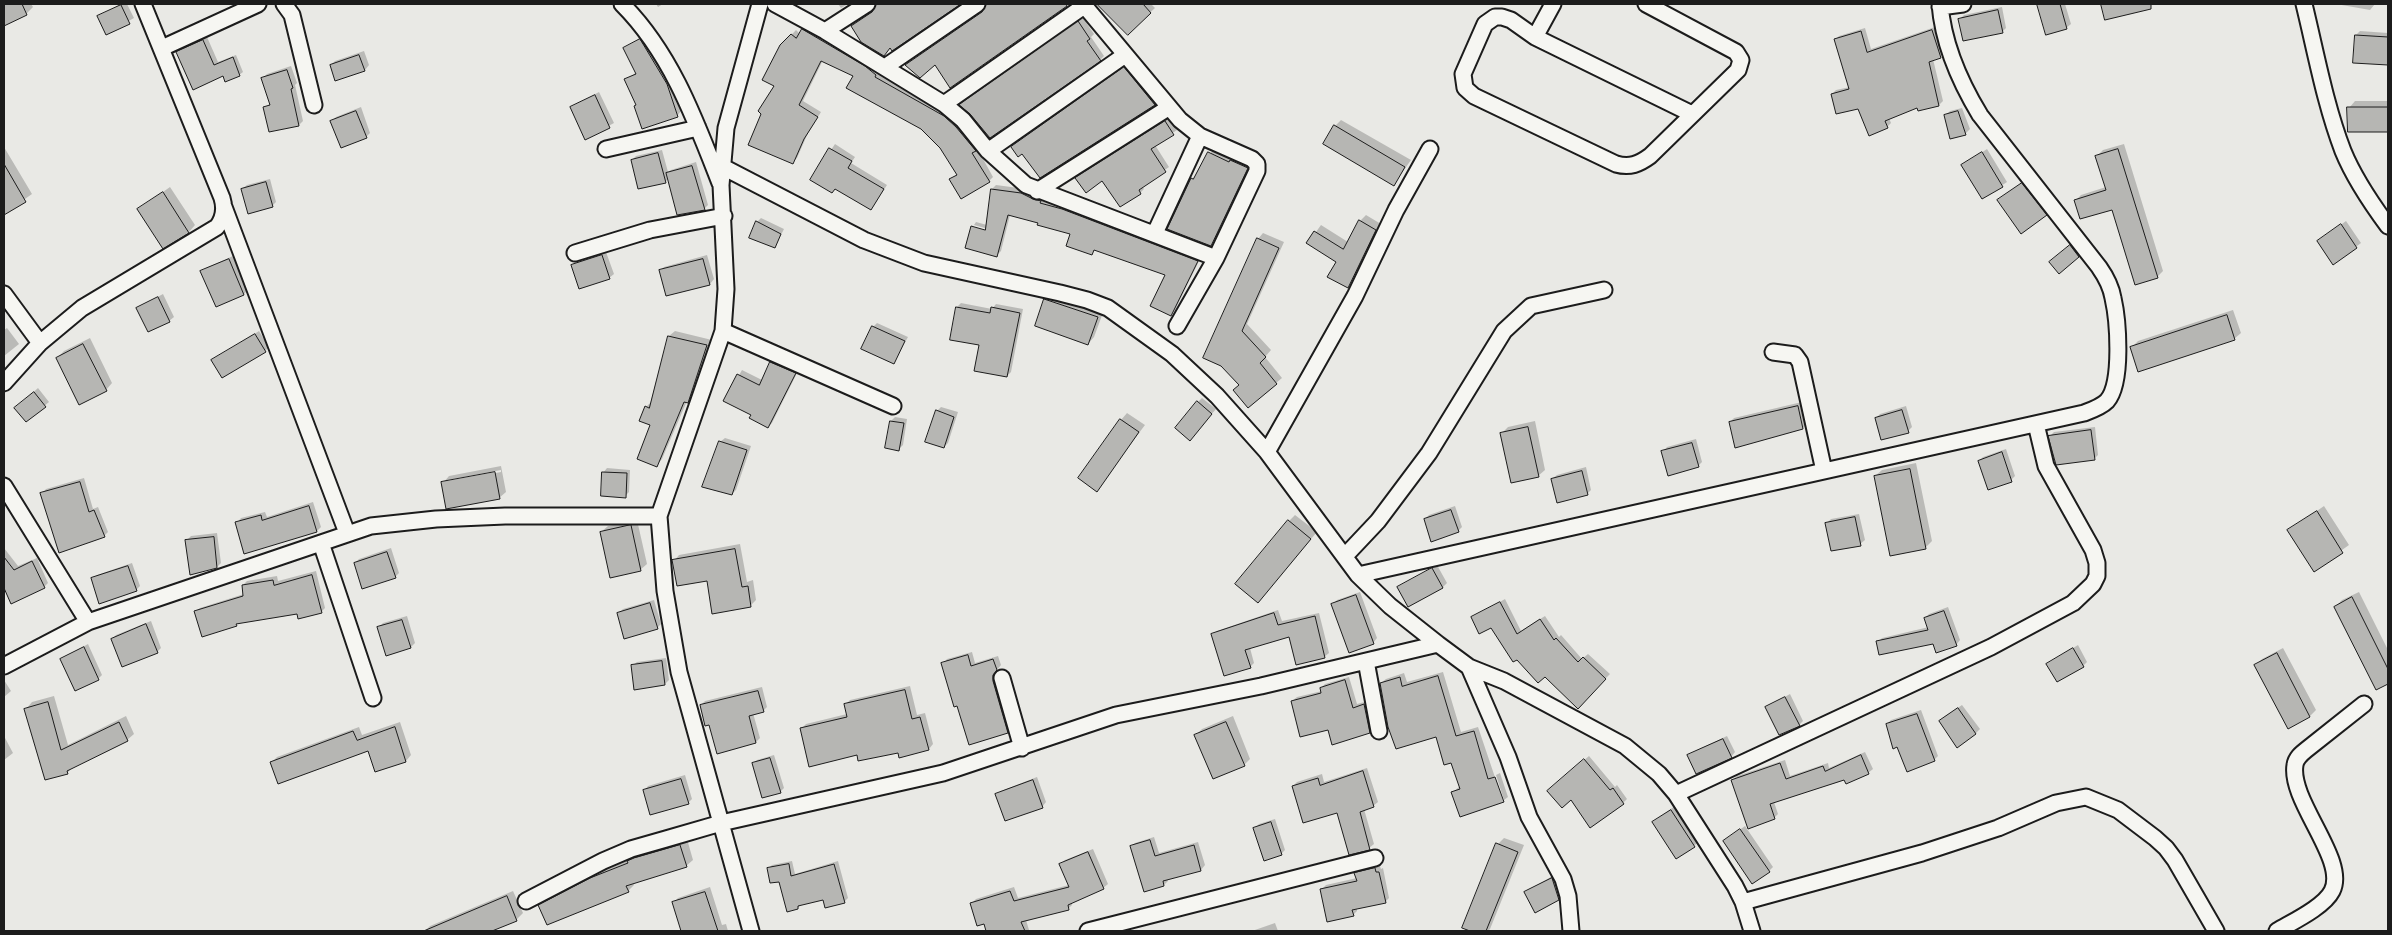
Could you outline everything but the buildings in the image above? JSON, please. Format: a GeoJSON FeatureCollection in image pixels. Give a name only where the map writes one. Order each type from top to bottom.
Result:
{"type":"FeatureCollection","features":[{"type":"Feature","properties":{"kind":"street"},"geometry":{"type":"LineString","coordinates":[[143,4],[222,198],[347,533]]}},
{"type":"Feature","properties":{"kind":"street"},"geometry":{"type":"LineString","coordinates":[[162,48],[258,4]]}},
{"type":"Feature","properties":{"kind":"street"},"geometry":{"type":"LineString","coordinates":[[284,4],[292,15],[314,105]]}},
{"type":"Feature","properties":{"kind":"street"},"geometry":{"type":"LineString","coordinates":[[622,4],[663,54],[698,128],[721,185]]}},
{"type":"Feature","properties":{"kind":"street"},"geometry":{"type":"LineString","coordinates":[[751,931],[678,663],[665,591],[659,516],[723,331],[726,289],[724,216],[721,185],[726,128],[760,4]]}},
{"type":"Feature","properties":{"kind":"street"},"geometry":{"type":"LineString","coordinates":[[775,4],[825,31],[944,104],[962,120],[988,151],[1019,180],[1037,191],[1155,233],[1216,258]]}},
{"type":"Feature","properties":{"kind":"street"},"geometry":{"type":"LineString","coordinates":[[825,31],[867,4]]}},
{"type":"Feature","properties":{"kind":"street"},"geometry":{"type":"LineString","coordinates":[[885,67],[977,4]]}},
{"type":"Feature","properties":{"kind":"street"},"geometry":{"type":"LineString","coordinates":[[1535,37],[1552,4]]}},
{"type":"Feature","properties":{"kind":"street"},"geometry":{"type":"LineString","coordinates":[[1646,4],[1740,55],[1741,60],[1738,70],[1650,156],[1640,162],[1624,167],[1474,96],[1465,88],[1463,74],[1483,28],[1490,20],[1502,17],[1511,20],[1535,37],[1692,114]]}},
{"type":"Feature","properties":{"kind":"street"},"geometry":{"type":"LineString","coordinates":[[1358,575],[2036,424],[2084,413],[2099,407],[2113,392],[2116,384],[2117,354],[2114,299],[2109,283],[2099,267],[2005,145],[1990,130],[1968,94],[1950,52],[1940,5],[1963,4]]}},
{"type":"Feature","properties":{"kind":"street"},"geometry":{"type":"LineString","coordinates":[[2304,4],[2329,108],[2343,152],[2371,203],[2388,226]]}},
{"type":"Feature","properties":{"kind":"street"},"geometry":{"type":"LineString","coordinates":[[944,104],[1084,5],[1168,108],[1188,128],[1200,136],[1252,159],[1257,164],[1257,171],[1216,258],[1177,326]]}},
{"type":"Feature","properties":{"kind":"street"},"geometry":{"type":"LineString","coordinates":[[988,151],[1125,55]]}},
{"type":"Feature","properties":{"kind":"street"},"geometry":{"type":"LineString","coordinates":[[1037,191],[1168,108]]}},
{"type":"Feature","properties":{"kind":"street"},"geometry":{"type":"LineString","coordinates":[[606,149],[698,128]]}},
{"type":"Feature","properties":{"kind":"street"},"geometry":{"type":"LineString","coordinates":[[1155,233],[1200,136]]}},
{"type":"Feature","properties":{"kind":"street"},"geometry":{"type":"LineString","coordinates":[[1267,452],[1355,296],[1396,210],[1430,148]]}},
{"type":"Feature","properties":{"kind":"street"},"geometry":{"type":"LineString","coordinates":[[723,167],[864,240],[924,263],[1069,295],[1108,308],[1172,354],[1217,396],[1267,452],[1358,575],[1390,606],[1470,667],[1504,681],[1625,746],[1659,774],[1676,794],[1743,902],[1752,931]]}},
{"type":"Feature","properties":{"kind":"street"},"geometry":{"type":"LineString","coordinates":[[2371,203],[2388,202]]}},
{"type":"Feature","properties":{"kind":"street"},"geometry":{"type":"LineString","coordinates":[[4,382],[40,343],[82,308],[217,227],[222,220],[224,207]]}},
{"type":"Feature","properties":{"kind":"street"},"geometry":{"type":"LineString","coordinates":[[575,253],[650,230],[724,216]]}},
{"type":"Feature","properties":{"kind":"street"},"geometry":{"type":"LineString","coordinates":[[1345,556],[1378,521],[1429,453],[1504,331],[1519,315],[1531,306],[1604,290]]}},
{"type":"Feature","properties":{"kind":"street"},"geometry":{"type":"LineString","coordinates":[[4,294],[40,343]]}},
{"type":"Feature","properties":{"kind":"street"},"geometry":{"type":"LineString","coordinates":[[723,331],[893,406]]}},
{"type":"Feature","properties":{"kind":"street"},"geometry":{"type":"LineString","coordinates":[[1772,352],[1795,355],[1800,362],[1824,471]]}},
{"type":"Feature","properties":{"kind":"street"},"geometry":{"type":"LineString","coordinates":[[1676,794],[1991,647],[2073,602],[2087,591],[2097,576],[2093,550],[2046,466],[2036,424]]}},
{"type":"Feature","properties":{"kind":"street"},"geometry":{"type":"LineString","coordinates":[[4,486],[88,622]]}},
{"type":"Feature","properties":{"kind":"street"},"geometry":{"type":"LineString","coordinates":[[4,666],[88,622],[371,526],[436,519],[505,516],[659,516]]}},
{"type":"Feature","properties":{"kind":"street"},"geometry":{"type":"LineString","coordinates":[[322,542],[373,698]]}},
{"type":"Feature","properties":{"kind":"street"},"geometry":{"type":"LineString","coordinates":[[526,901],[603,861],[631,849],[721,823],[943,773],[1116,715],[1261,686],[1438,644]]}},
{"type":"Feature","properties":{"kind":"street"},"geometry":{"type":"LineString","coordinates":[[1366,661],[1379,731]]}},
{"type":"Feature","properties":{"kind":"street"},"geometry":{"type":"LineString","coordinates":[[1470,667],[1508,757],[1529,817],[1563,879],[1568,896],[1571,931]]}},
{"type":"Feature","properties":{"kind":"street"},"geometry":{"type":"LineString","coordinates":[[1002,678],[1022,748]]}},
{"type":"Feature","properties":{"kind":"street"},"geometry":{"type":"LineString","coordinates":[[2277,931],[2327,898],[2335,881],[2335,872],[2329,856],[2300,793],[2295,764],[2306,750],[2364,704]]}},
{"type":"Feature","properties":{"kind":"street"},"geometry":{"type":"LineString","coordinates":[[1743,902],[1922,853],[1998,828],[2056,803],[2086,798],[2118,810],[2156,838],[2166,848],[2175,860],[2216,931]]}},
{"type":"Feature","properties":{"kind":"street"},"geometry":{"type":"LineString","coordinates":[[1088,931],[1375,858]]}}]}
